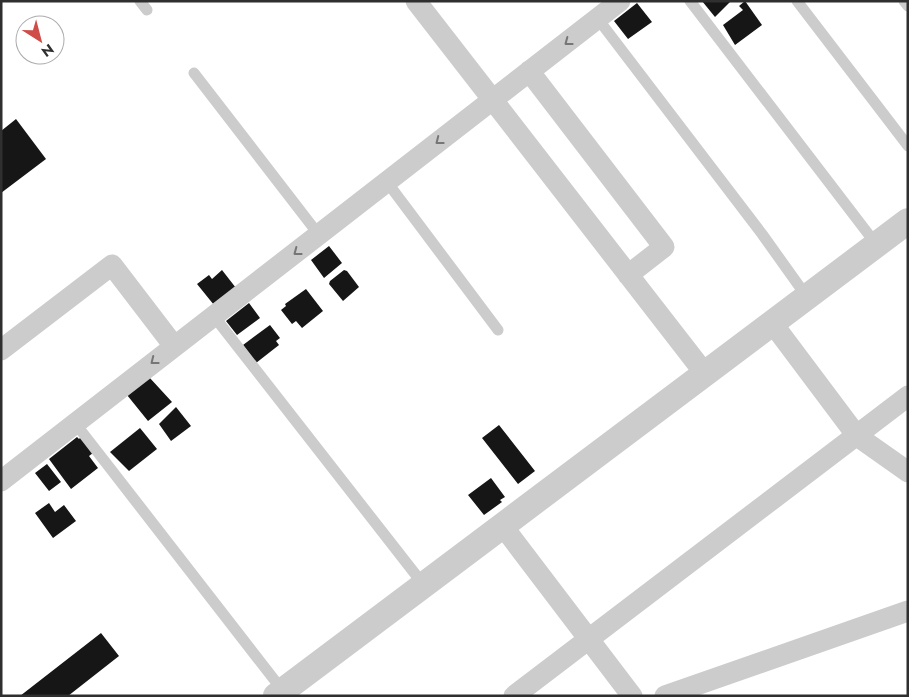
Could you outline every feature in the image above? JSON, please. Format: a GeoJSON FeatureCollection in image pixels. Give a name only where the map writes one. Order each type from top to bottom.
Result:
{"type":"FeatureCollection","features":[{"type":"Feature","properties":{"kind":"street"},"geometry":{"type":"LineString","coordinates":[[416,1],[706,375]]}},
{"type":"Feature","properties":{"kind":"street"},"geometry":{"type":"LineString","coordinates":[[1,481],[620,1]]}},
{"type":"Feature","properties":{"kind":"street"},"geometry":{"type":"LineString","coordinates":[[529,71],[664,247],[628,275]]}},
{"type":"Feature","properties":{"kind":"street"},"geometry":{"type":"LineString","coordinates":[[280,693],[502,525],[706,375],[908,220]]}},
{"type":"Feature","properties":{"kind":"street"},"geometry":{"type":"LineString","coordinates":[[1,350],[112,265],[174,346]]}},
{"type":"Feature","properties":{"kind":"street"},"geometry":{"type":"LineString","coordinates":[[773,324],[857,436],[908,472]]}},
{"type":"Feature","properties":{"kind":"street"},"geometry":{"type":"LineString","coordinates":[[514,696],[908,396]]}},
{"type":"Feature","properties":{"kind":"street"},"geometry":{"type":"LineString","coordinates":[[502,525],[632,696]]}},
{"type":"Feature","properties":{"kind":"street"},"geometry":{"type":"LineString","coordinates":[[666,696],[908,611]]}},
{"type":"Feature","properties":{"kind":"lane"},"geometry":{"type":"LineString","coordinates":[[690,1],[876,244]]}},
{"type":"Feature","properties":{"kind":"lane"},"geometry":{"type":"LineString","coordinates":[[797,1],[908,146]]}},
{"type":"Feature","properties":{"kind":"lane"},"geometry":{"type":"LineString","coordinates":[[904,1],[908,6]]}},
{"type":"Feature","properties":{"kind":"lane"},"geometry":{"type":"LineString","coordinates":[[598,19],[762,234],[807,297]]}},
{"type":"Feature","properties":{"kind":"lane"},"geometry":{"type":"LineString","coordinates":[[194,73],[319,235]]}},
{"type":"Feature","properties":{"kind":"lane"},"geometry":{"type":"LineString","coordinates":[[387,182],[498,330]]}},
{"type":"Feature","properties":{"kind":"lane"},"geometry":{"type":"LineString","coordinates":[[213,315],[423,584]]}},
{"type":"Feature","properties":{"kind":"lane"},"geometry":{"type":"LineString","coordinates":[[75,423],[280,693]]}},
{"type":"Feature","properties":{"kind":"building"},"geometry":{"type":"Polygon","coordinates":[[[702,1],[731,1],[715,17],[702,1]]]}},
{"type":"Feature","properties":{"kind":"building"},"geometry":{"type":"Polygon","coordinates":[[[745,1],[762,25],[735,45],[723,25],[743,10],[739,6],[745,1]]]}},
{"type":"Feature","properties":{"kind":"building"},"geometry":{"type":"Polygon","coordinates":[[[637,3],[652,22],[628,39],[614,21],[637,3]]]}},
{"type":"Feature","properties":{"kind":"building"},"geometry":{"type":"Polygon","coordinates":[[[16,119],[46,159],[1,193],[1,131],[16,119]]]}},
{"type":"Feature","properties":{"kind":"building"},"geometry":{"type":"Polygon","coordinates":[[[329,246],[342,263],[324,278],[311,260],[329,246]]]}},
{"type":"Feature","properties":{"kind":"building"},"geometry":{"type":"Polygon","coordinates":[[[222,270],[236,288],[214,305],[197,284],[209,275],[212,279],[222,270]]]}},
{"type":"Feature","properties":{"kind":"building"},"geometry":{"type":"Polygon","coordinates":[[[344,270],[347,271],[359,287],[343,301],[329,284],[330,281],[344,270]]]}},
{"type":"Feature","properties":{"kind":"building"},"geometry":{"type":"Polygon","coordinates":[[[306,289],[323,311],[302,328],[296,321],[292,324],[281,310],[286,306],[285,304],[306,289]]]}},
{"type":"Feature","properties":{"kind":"building"},"geometry":{"type":"Polygon","coordinates":[[[249,303],[260,318],[237,335],[226,321],[249,303]]]}},
{"type":"Feature","properties":{"kind":"building"},"geometry":{"type":"Polygon","coordinates":[[[270,325],[280,338],[276,341],[279,345],[256,363],[243,345],[270,325]]]}},
{"type":"Feature","properties":{"kind":"building"},"geometry":{"type":"Polygon","coordinates":[[[149,377],[172,402],[148,421],[127,395],[149,377]]]}},
{"type":"Feature","properties":{"kind":"building"},"geometry":{"type":"Polygon","coordinates":[[[176,407],[191,426],[171,441],[159,424],[176,407]]]}},
{"type":"Feature","properties":{"kind":"building"},"geometry":{"type":"Polygon","coordinates":[[[499,425],[535,471],[518,484],[482,438],[499,425]]]}},
{"type":"Feature","properties":{"kind":"building"},"geometry":{"type":"Polygon","coordinates":[[[140,428],[157,449],[129,471],[110,452],[140,428]]]}},
{"type":"Feature","properties":{"kind":"building"},"geometry":{"type":"Polygon","coordinates":[[[77,437],[79,439],[81,437],[93,453],[89,456],[98,468],[71,489],[49,459],[77,437]]]}},
{"type":"Feature","properties":{"kind":"building"},"geometry":{"type":"Polygon","coordinates":[[[47,464],[61,482],[49,491],[35,473],[47,464]]]}},
{"type":"Feature","properties":{"kind":"building"},"geometry":{"type":"Polygon","coordinates":[[[491,478],[505,497],[500,500],[502,502],[484,515],[468,495],[491,478]]]}},
{"type":"Feature","properties":{"kind":"building"},"geometry":{"type":"Polygon","coordinates":[[[49,503],[55,512],[64,505],[76,521],[53,538],[35,513],[49,503]]]}},
{"type":"Feature","properties":{"kind":"building"},"geometry":{"type":"Polygon","coordinates":[[[101,633],[119,656],[68,696],[20,696],[101,633]]]}}]}
